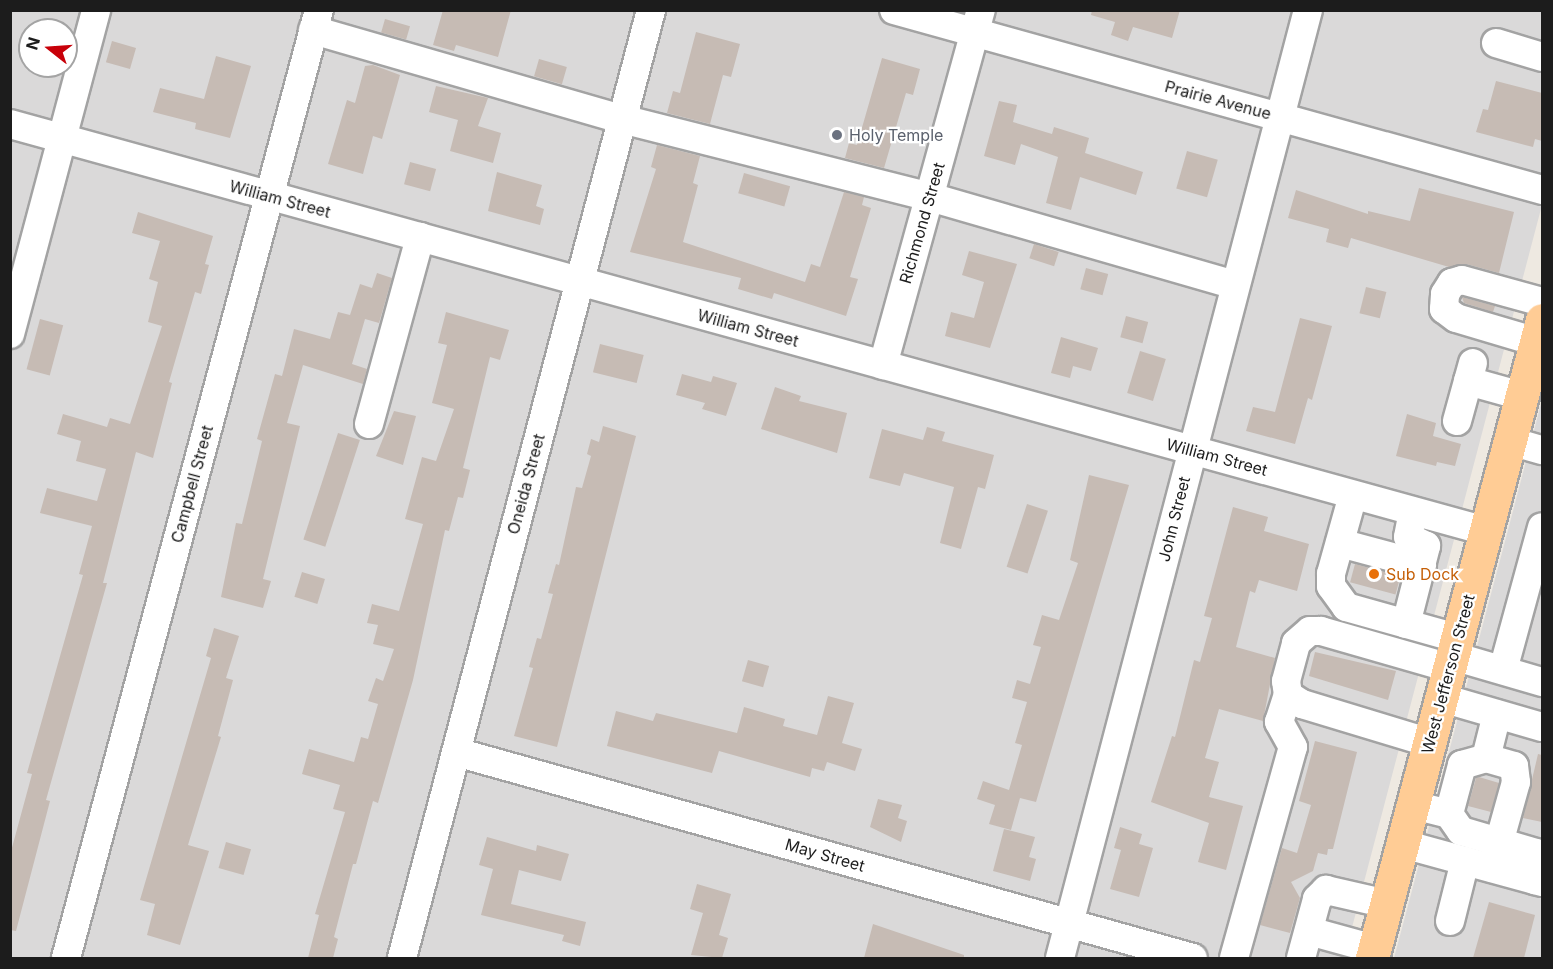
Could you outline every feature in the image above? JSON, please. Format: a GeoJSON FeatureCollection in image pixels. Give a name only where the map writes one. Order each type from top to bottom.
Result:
{"type":"FeatureCollection","features":[{"type":"Feature","properties":{"kind":"main road","name":"West Jefferson Street"},"geometry":{"type":"LineString","coordinates":[[1374,954],[1539,339]]}},
{"type":"Feature","properties":{"kind":"street"},"geometry":{"type":"LineString","coordinates":[[10,334],[96,10]]}},
{"type":"Feature","properties":{"kind":"street","name":"Oneida Street"},"geometry":{"type":"LineString","coordinates":[[402,958],[651,10]]}},
{"type":"Feature","properties":{"kind":"street","name":"Prairie Avenue"},"geometry":{"type":"LineString","coordinates":[[894,10],[978,22],[1279,117],[1542,190]]}},
{"type":"Feature","properties":{"kind":"street","name":"John Street"},"geometry":{"type":"LineString","coordinates":[[1060,958],[1191,450],[1308,10]]}},
{"type":"Feature","properties":{"kind":"street"},"geometry":{"type":"LineString","coordinates":[[316,20],[622,118],[930,197],[1235,285]]}},
{"type":"Feature","properties":{"kind":"street","name":"Campbell Street"},"geometry":{"type":"LineString","coordinates":[[66,958],[316,20]]}},
{"type":"Feature","properties":{"kind":"street","name":"Richmond Street"},"geometry":{"type":"LineString","coordinates":[[883,365],[978,22]]}},
{"type":"Feature","properties":{"kind":"street"},"geometry":{"type":"LineString","coordinates":[[1496,43],[1542,57]]}},
{"type":"Feature","properties":{"kind":"street","name":"William Street"},"geometry":{"type":"LineString","coordinates":[[10,124],[1486,531]]}},
{"type":"Feature","properties":{"kind":"street"},"geometry":{"type":"LineString","coordinates":[[369,424],[420,237]]}},
{"type":"Feature","properties":{"kind":"street"},"geometry":{"type":"LineString","coordinates":[[1539,339],[1456,318],[1444,309],[1445,294],[1452,283],[1462,280],[1542,302]]}},
{"type":"Feature","properties":{"kind":"street"},"geometry":{"type":"LineString","coordinates":[[1457,421],[1470,372],[1522,396]]}},
{"type":"Feature","properties":{"kind":"street"},"geometry":{"type":"LineString","coordinates":[[1510,441],[1542,450]]}},
{"type":"Feature","properties":{"kind":"street"},"geometry":{"type":"LineString","coordinates":[[1353,495],[1331,586],[1346,607],[1406,624],[1497,714],[1542,727]]}},
{"type":"Feature","properties":{"kind":"street"},"geometry":{"type":"LineString","coordinates":[[1406,624],[1426,546],[1408,537],[1413,511]]}},
{"type":"Feature","properties":{"kind":"street"},"geometry":{"type":"LineString","coordinates":[[1503,670],[1542,527]]}},
{"type":"Feature","properties":{"kind":"street"},"geometry":{"type":"LineString","coordinates":[[1340,543],[1422,565]]}},
{"type":"Feature","properties":{"kind":"street"},"geometry":{"type":"LineString","coordinates":[[1234,958],[1293,747],[1279,722],[1288,695],[1286,681],[1296,643],[1310,631],[1450,665],[1503,670],[1542,682]]}},
{"type":"Feature","properties":{"kind":"street"},"geometry":{"type":"LineString","coordinates":[[1288,695],[1302,705],[1428,749],[1474,761],[1514,765],[1516,782],[1485,857],[1450,921]]}},
{"type":"Feature","properties":{"kind":"street"},"geometry":{"type":"LineString","coordinates":[[1449,814],[1497,714]]}},
{"type":"Feature","properties":{"kind":"street","name":"May Street"},"geometry":{"type":"LineString","coordinates":[[456,752],[1192,958]]}},
{"type":"Feature","properties":{"kind":"street"},"geometry":{"type":"LineString","coordinates":[[1413,805],[1449,814],[1485,857]]}},
{"type":"Feature","properties":{"kind":"street"},"geometry":{"type":"LineString","coordinates":[[1403,844],[1485,857],[1539,881]]}},
{"type":"Feature","properties":{"kind":"street"},"geometry":{"type":"LineString","coordinates":[[1301,958],[1317,899],[1326,890],[1387,904]]}},
{"type":"Feature","properties":{"kind":"street"},"geometry":{"type":"LineString","coordinates":[[1309,931],[1374,954]]}},
{"type":"Feature","properties":{"kind":"shaded area"},"geometry":{"type":"Polygon","coordinates":[[[10,11],[1542,11],[1542,205],[1344,958],[11,958],[10,11]]]}},
{"type":"Feature","properties":{"kind":"shaded area"},"geometry":{"type":"Polygon","coordinates":[[[1542,400],[1542,958],[1394,958],[1507,534],[1542,400]]]}},
{"type":"Feature","properties":{"kind":"building"},"geometry":{"type":"Polygon","coordinates":[[[443,10],[511,10],[498,57],[456,45],[454,51],[433,45],[443,10]]]}},
{"type":"Feature","properties":{"kind":"building"},"geometry":{"type":"Polygon","coordinates":[[[1092,10],[1180,10],[1172,38],[1133,27],[1128,41],[1111,35],[1115,22],[1091,15],[1092,10]]]}},
{"type":"Feature","properties":{"kind":"building"},"geometry":{"type":"Polygon","coordinates":[[[385,19],[410,26],[406,40],[381,32],[385,19]]]}},
{"type":"Feature","properties":{"kind":"building"},"geometry":{"type":"Polygon","coordinates":[[[696,32],[740,44],[731,77],[723,75],[710,124],[667,113],[673,91],[680,93],[696,32]]]}},
{"type":"Feature","properties":{"kind":"building"},"geometry":{"type":"Polygon","coordinates":[[[112,41],[136,48],[130,69],[106,62],[112,41]]]}},
{"type":"Feature","properties":{"kind":"building"},"geometry":{"type":"Polygon","coordinates":[[[216,56],[251,66],[230,138],[195,129],[196,123],[153,112],[160,88],[204,99],[216,56]]]}},
{"type":"Feature","properties":{"kind":"building"},"geometry":{"type":"Polygon","coordinates":[[[882,58],[920,69],[913,95],[906,93],[884,168],[845,158],[849,143],[857,145],[882,58]]]}},
{"type":"Feature","properties":{"kind":"building"},"geometry":{"type":"Polygon","coordinates":[[[539,59],[567,67],[562,84],[534,76],[539,59]]]}},
{"type":"Feature","properties":{"kind":"building"},"geometry":{"type":"Polygon","coordinates":[[[373,65],[400,75],[382,139],[373,136],[363,174],[328,164],[347,100],[355,103],[365,66],[373,65]]]}},
{"type":"Feature","properties":{"kind":"building"},"geometry":{"type":"Polygon","coordinates":[[[1496,81],[1542,93],[1542,141],[1535,139],[1533,147],[1476,132],[1483,109],[1488,110],[1496,81]]]}},
{"type":"Feature","properties":{"kind":"building"},"geometry":{"type":"Polygon","coordinates":[[[436,86],[488,98],[478,126],[501,133],[493,163],[450,151],[458,120],[429,112],[436,86]]]}},
{"type":"Feature","properties":{"kind":"building"},"geometry":{"type":"Polygon","coordinates":[[[999,101],[1017,105],[1013,122],[1052,134],[1054,127],[1089,138],[1085,153],[1143,172],[1136,195],[1080,177],[1071,210],[1046,203],[1058,157],[1021,144],[1015,165],[984,156],[999,101]]]}},
{"type":"Feature","properties":{"kind":"building"},"geometry":{"type":"Polygon","coordinates":[[[657,145],[700,156],[693,183],[698,185],[683,242],[805,282],[811,264],[820,267],[844,192],[864,197],[862,205],[871,208],[850,277],[858,279],[846,316],[774,293],[772,299],[738,289],[741,278],[630,252],[656,169],[651,167],[657,145]]]}},
{"type":"Feature","properties":{"kind":"building"},"geometry":{"type":"Polygon","coordinates":[[[1187,151],[1218,160],[1207,197],[1176,188],[1187,151]]]}},
{"type":"Feature","properties":{"kind":"building"},"geometry":{"type":"Polygon","coordinates":[[[410,162],[436,169],[430,191],[404,184],[410,162]]]}},
{"type":"Feature","properties":{"kind":"building"},"geometry":{"type":"Polygon","coordinates":[[[497,172],[542,185],[536,206],[544,209],[540,225],[488,211],[497,172]]]}},
{"type":"Feature","properties":{"kind":"building"},"geometry":{"type":"Polygon","coordinates":[[[744,173],[790,186],[784,206],[738,193],[744,173]]]}},
{"type":"Feature","properties":{"kind":"building"},"geometry":{"type":"Polygon","coordinates":[[[1419,188],[1514,212],[1499,273],[1466,264],[1449,267],[1351,238],[1348,248],[1326,242],[1329,229],[1288,218],[1296,190],[1368,214],[1368,211],[1410,221],[1419,188]]]}},
{"type":"Feature","properties":{"kind":"building"},"geometry":{"type":"Polygon","coordinates":[[[138,212],[213,236],[205,264],[209,265],[201,294],[195,292],[169,382],[172,383],[153,458],[136,452],[103,583],[107,583],[46,800],[50,801],[16,931],[10,930],[10,855],[32,774],[27,773],[83,575],[79,574],[92,526],[40,513],[47,488],[97,501],[106,469],[76,461],[81,441],[57,434],[63,414],[107,427],[110,418],[130,424],[162,326],[148,322],[158,282],[149,279],[160,241],[132,233],[138,212]]]}},
{"type":"Feature","properties":{"kind":"building"},"geometry":{"type":"Polygon","coordinates":[[[1034,244],[1059,252],[1054,266],[1029,258],[1034,244]]]}},
{"type":"Feature","properties":{"kind":"building"},"geometry":{"type":"Polygon","coordinates":[[[969,251],[1017,264],[990,348],[945,336],[951,312],[974,318],[984,282],[962,275],[969,251]]]}},
{"type":"Feature","properties":{"kind":"building"},"geometry":{"type":"Polygon","coordinates":[[[1086,268],[1108,274],[1103,295],[1080,289],[1086,268]]]}},
{"type":"Feature","properties":{"kind":"building"},"geometry":{"type":"Polygon","coordinates":[[[377,273],[392,278],[379,323],[365,319],[352,364],[367,369],[363,384],[303,365],[287,423],[300,426],[263,579],[271,581],[263,608],[221,597],[236,523],[242,524],[262,441],[257,439],[275,374],[282,376],[294,329],[330,339],[338,312],[350,315],[360,284],[372,288],[377,273]]]}},
{"type":"Feature","properties":{"kind":"building"},"geometry":{"type":"Polygon","coordinates":[[[1366,287],[1386,292],[1380,318],[1359,313],[1366,287]]]}},
{"type":"Feature","properties":{"kind":"building"},"geometry":{"type":"Polygon","coordinates":[[[1462,297],[1495,306],[1493,312],[1464,303],[1462,297]]]}},
{"type":"Feature","properties":{"kind":"building"},"geometry":{"type":"Polygon","coordinates":[[[446,312],[509,330],[500,360],[490,357],[463,468],[470,470],[463,498],[458,497],[449,531],[445,530],[413,680],[378,803],[373,801],[356,864],[353,864],[334,937],[338,939],[333,958],[308,958],[319,915],[315,914],[345,812],[333,809],[340,785],[302,774],[309,749],[354,762],[361,737],[368,739],[378,704],[368,701],[376,678],[383,681],[394,649],[373,644],[378,625],[367,623],[372,604],[399,611],[423,524],[405,519],[422,457],[436,461],[454,409],[432,403],[447,345],[438,343],[446,312]]]}},
{"type":"Feature","properties":{"kind":"building"},"geometry":{"type":"Polygon","coordinates":[[[1126,316],[1148,322],[1143,343],[1120,337],[1126,316]]]}},
{"type":"Feature","properties":{"kind":"building"},"geometry":{"type":"Polygon","coordinates":[[[1300,318],[1332,326],[1312,400],[1308,398],[1295,444],[1246,431],[1253,407],[1275,412],[1300,318]]]}},
{"type":"Feature","properties":{"kind":"building"},"geometry":{"type":"Polygon","coordinates":[[[40,319],[63,325],[50,375],[27,369],[40,319]]]}},
{"type":"Feature","properties":{"kind":"building"},"geometry":{"type":"Polygon","coordinates":[[[1061,337],[1098,348],[1091,371],[1073,366],[1070,378],[1051,373],[1061,337]]]}},
{"type":"Feature","properties":{"kind":"building"},"geometry":{"type":"Polygon","coordinates":[[[600,344],[644,355],[637,383],[593,372],[600,344]]]}},
{"type":"Feature","properties":{"kind":"building"},"geometry":{"type":"Polygon","coordinates":[[[1140,351],[1166,359],[1153,401],[1127,393],[1140,351]]]}},
{"type":"Feature","properties":{"kind":"building"},"geometry":{"type":"Polygon","coordinates":[[[682,374],[711,382],[713,376],[737,383],[726,416],[702,409],[705,403],[676,395],[682,374]]]}},
{"type":"Feature","properties":{"kind":"building"},"geometry":{"type":"Polygon","coordinates":[[[775,387],[801,396],[799,401],[847,413],[837,453],[761,429],[775,387]]]}},
{"type":"Feature","properties":{"kind":"building"},"geometry":{"type":"Polygon","coordinates":[[[394,411],[416,416],[403,465],[376,456],[394,411]]]}},
{"type":"Feature","properties":{"kind":"building"},"geometry":{"type":"Polygon","coordinates":[[[1407,414],[1436,423],[1433,436],[1461,444],[1455,466],[1437,462],[1436,466],[1396,456],[1407,414]]]}},
{"type":"Feature","properties":{"kind":"building"},"geometry":{"type":"Polygon","coordinates":[[[603,426],[636,436],[557,747],[514,736],[533,668],[529,667],[537,638],[541,639],[553,594],[548,593],[556,564],[559,565],[576,487],[582,488],[591,456],[587,454],[591,439],[599,442],[603,426]]]}},
{"type":"Feature","properties":{"kind":"building"},"geometry":{"type":"Polygon","coordinates":[[[927,427],[945,432],[942,441],[994,455],[985,489],[978,487],[961,549],[940,543],[954,487],[904,473],[900,486],[869,478],[882,429],[923,440],[927,427]]]}},
{"type":"Feature","properties":{"kind":"building"},"geometry":{"type":"Polygon","coordinates":[[[338,433],[360,440],[325,547],[303,540],[338,433]]]}},
{"type":"Feature","properties":{"kind":"building"},"geometry":{"type":"Polygon","coordinates":[[[1089,475],[1129,485],[1036,802],[1020,798],[1011,830],[989,824],[995,805],[977,799],[983,781],[1009,790],[1022,745],[1015,743],[1027,702],[1012,698],[1017,680],[1030,684],[1041,647],[1033,645],[1042,615],[1059,620],[1078,563],[1070,560],[1089,475]]]}},
{"type":"Feature","properties":{"kind":"building"},"geometry":{"type":"Polygon","coordinates":[[[1027,504],[1048,511],[1028,574],[1007,567],[1027,504]]]}},
{"type":"Feature","properties":{"kind":"building"},"geometry":{"type":"Polygon","coordinates":[[[1233,507],[1268,517],[1264,531],[1309,544],[1297,591],[1259,580],[1255,593],[1250,591],[1236,647],[1275,658],[1263,721],[1219,709],[1205,758],[1219,762],[1209,797],[1243,806],[1226,870],[1198,862],[1209,823],[1151,802],[1172,736],[1175,737],[1194,660],[1200,662],[1212,618],[1204,616],[1233,507]]]}},
{"type":"Feature","properties":{"kind":"building","name":"Sub Dock"},"geometry":{"type":"Polygon","coordinates":[[[1355,564],[1400,576],[1395,595],[1350,582],[1355,564]]]}},
{"type":"Feature","properties":{"kind":"building"},"geometry":{"type":"Polygon","coordinates":[[[302,572],[325,579],[317,604],[294,597],[302,572]]]}},
{"type":"Feature","properties":{"kind":"building"},"geometry":{"type":"Polygon","coordinates":[[[214,628],[239,636],[226,678],[233,680],[218,736],[221,737],[188,845],[209,851],[180,945],[147,935],[155,904],[140,900],[211,658],[206,656],[214,628]]]}},
{"type":"Feature","properties":{"kind":"building"},"geometry":{"type":"Polygon","coordinates":[[[1315,652],[1396,671],[1388,700],[1309,676],[1315,652]]]}},
{"type":"Feature","properties":{"kind":"building"},"geometry":{"type":"Polygon","coordinates":[[[748,660],[769,666],[763,687],[742,681],[748,660]]]}},
{"type":"Feature","properties":{"kind":"building"},"geometry":{"type":"Polygon","coordinates":[[[828,696],[854,703],[842,743],[862,749],[855,771],[827,762],[824,771],[812,768],[810,777],[719,751],[712,773],[607,746],[616,711],[653,721],[656,713],[737,733],[744,707],[785,719],[783,726],[817,735],[828,696]]]}},
{"type":"Feature","properties":{"kind":"building"},"geometry":{"type":"Polygon","coordinates":[[[1315,741],[1357,752],[1333,849],[1328,849],[1327,855],[1318,853],[1313,871],[1291,882],[1300,898],[1290,933],[1260,925],[1282,848],[1297,853],[1311,805],[1299,801],[1315,741]]]}},
{"type":"Feature","properties":{"kind":"building"},"geometry":{"type":"Polygon","coordinates":[[[1538,754],[1542,755],[1542,822],[1523,818],[1538,754]]]}},
{"type":"Feature","properties":{"kind":"building"},"geometry":{"type":"Polygon","coordinates":[[[1476,778],[1499,783],[1491,812],[1468,806],[1476,778]]]}},
{"type":"Feature","properties":{"kind":"building"},"geometry":{"type":"Polygon","coordinates":[[[878,799],[902,805],[898,818],[907,821],[901,842],[870,827],[878,799]]]}},
{"type":"Feature","properties":{"kind":"building"},"geometry":{"type":"Polygon","coordinates":[[[1120,827],[1142,834],[1139,844],[1153,848],[1139,897],[1110,889],[1121,850],[1114,848],[1120,827]]]}},
{"type":"Feature","properties":{"kind":"building"},"geometry":{"type":"Polygon","coordinates":[[[1004,829],[1035,837],[1029,857],[1036,859],[1030,881],[993,871],[1004,829]]]}},
{"type":"Feature","properties":{"kind":"building"},"geometry":{"type":"Polygon","coordinates":[[[487,837],[536,851],[537,845],[569,854],[561,881],[519,870],[511,904],[586,922],[580,946],[562,941],[564,935],[481,915],[493,869],[479,865],[487,837]]]}},
{"type":"Feature","properties":{"kind":"building"},"geometry":{"type":"Polygon","coordinates":[[[226,842],[251,849],[244,875],[219,868],[226,842]]]}},
{"type":"Feature","properties":{"kind":"building"},"geometry":{"type":"Polygon","coordinates":[[[697,884],[731,894],[719,935],[728,938],[722,958],[691,955],[703,913],[690,909],[697,884]]]}},
{"type":"Feature","properties":{"kind":"building"},"geometry":{"type":"Polygon","coordinates":[[[1489,902],[1535,915],[1524,958],[1473,958],[1489,902]]]}},
{"type":"Feature","properties":{"kind":"building"},"geometry":{"type":"Polygon","coordinates":[[[873,924],[964,955],[964,958],[864,958],[873,924]]]}},
{"type":"Feature","properties":{"kind":"place","name":"Holy Temple"},"geometry":{"type":"Point","coordinates":[837,135]}},
{"type":"Feature","properties":{"kind":"place","name":"Sub Dock"},"geometry":{"type":"Point","coordinates":[1374,574]}}]}
